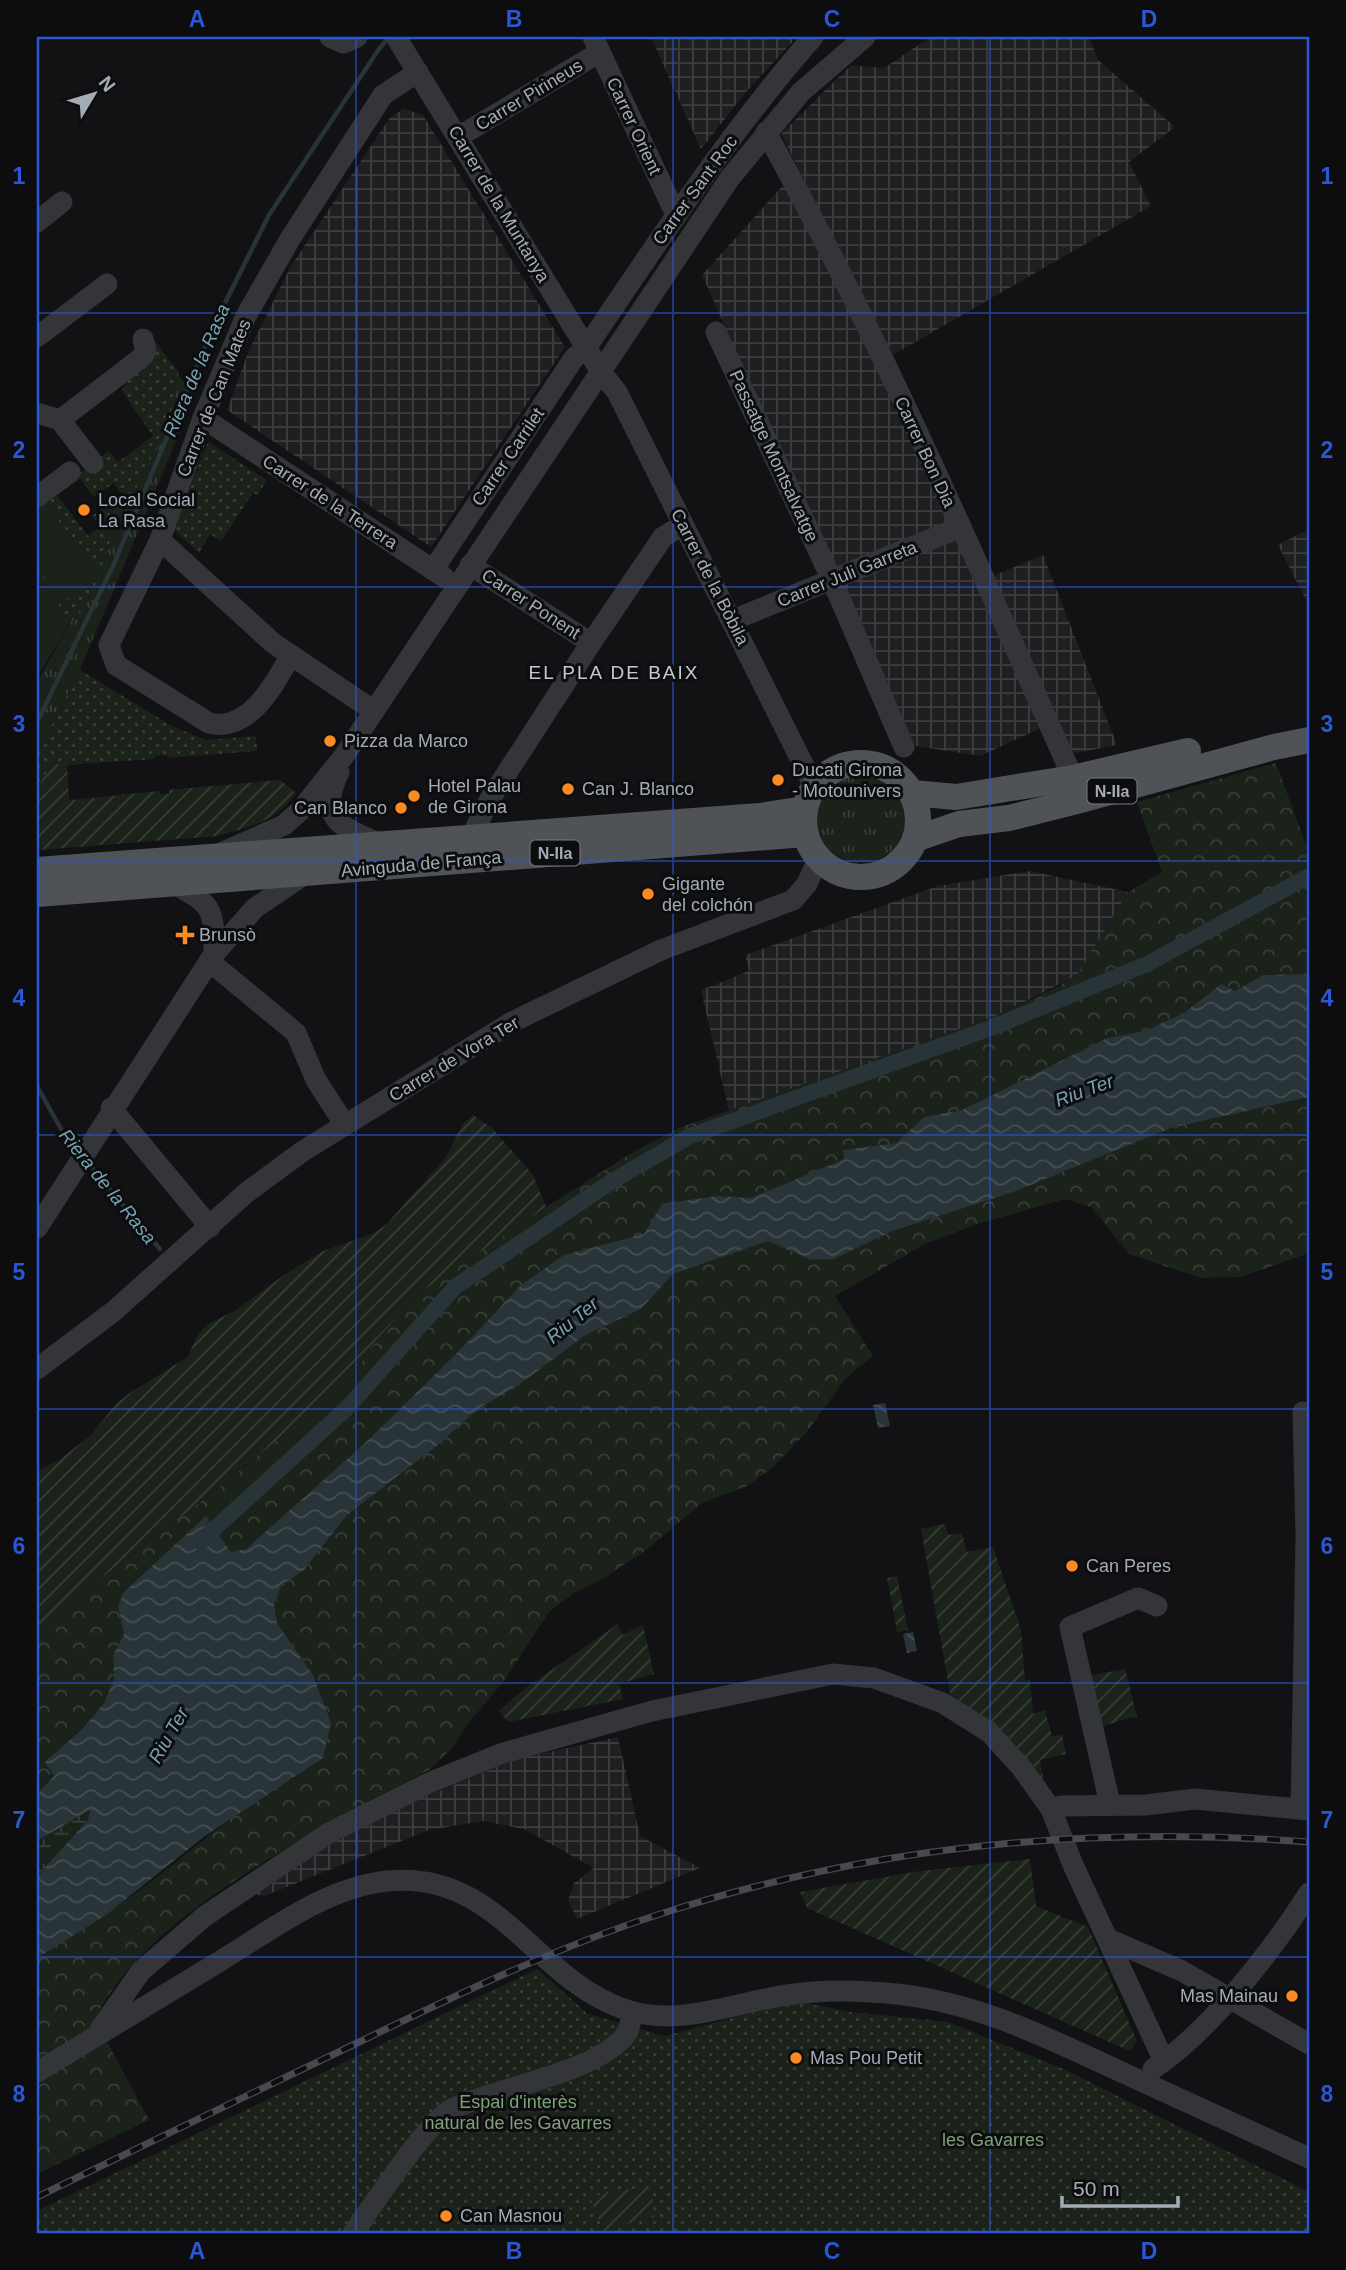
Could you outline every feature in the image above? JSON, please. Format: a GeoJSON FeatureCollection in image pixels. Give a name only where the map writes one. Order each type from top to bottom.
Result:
{"type":"FeatureCollection","features":[{"type":"Feature","properties":{"kind":"main road","name":"N-IIa"},"geometry":{"type":"LineString","coordinates":[[807,810],[837,767],[862,762],[892,771],[912,793],[956,797],[1073,778],[1309,724]]}},
{"type":"Feature","properties":{"kind":"main road","name":"N-IIa"},"geometry":{"type":"LineString","coordinates":[[915,839],[959,824],[1009,818],[1309,740]]}},
{"type":"Feature","properties":{"kind":"main road"},"geometry":{"type":"LineString","coordinates":[[807,810],[818,859],[846,876],[868,877],[885,872],[900,862],[915,839],[918,817],[912,793]]}},
{"type":"Feature","properties":{"kind":"main road","name":"Avinguda de França"},"geometry":{"type":"LineString","coordinates":[[37,870],[760,816],[807,810]]}},
{"type":"Feature","properties":{"kind":"main road","name":"Avinguda de França"},"geometry":{"type":"LineString","coordinates":[[37,894],[306,874],[807,810]]}},
{"type":"Feature","properties":{"kind":"street"},"geometry":{"type":"LineString","coordinates":[[330,37],[344,43],[357,37]]}},
{"type":"Feature","properties":{"kind":"street","name":"Carrer de la Muntanya"},"geometry":{"type":"LineString","coordinates":[[396,37],[601,372]]}},
{"type":"Feature","properties":{"kind":"street","name":"Carrer Sant Roc"},"geometry":{"type":"LineString","coordinates":[[586,348],[676,215],[778,77],[813,37]]}},
{"type":"Feature","properties":{"kind":"street"},"geometry":{"type":"LineString","coordinates":[[214,855],[284,825],[300,811],[344,756],[702,219],[766,132],[801,92],[865,37]]}},
{"type":"Feature","properties":{"kind":"street","name":"Carrer Orient"},"geometry":{"type":"LineString","coordinates":[[596,45],[676,215]]}},
{"type":"Feature","properties":{"kind":"street","name":"Carrer Pirineus"},"geometry":{"type":"LineString","coordinates":[[458,137],[596,45]]}},
{"type":"Feature","properties":{"kind":"street","name":"Carrer de Can Mates"},"geometry":{"type":"LineString","coordinates":[[291,655],[268,693],[251,711],[231,724],[220,726],[209,723],[116,665],[109,645],[160,540],[203,418],[246,316],[290,239],[383,95],[397,83],[418,72]]}},
{"type":"Feature","properties":{"kind":"street","name":"Carrer Bon Dia"},"geometry":{"type":"LineString","coordinates":[[766,132],[824,238],[961,527],[1073,778]]}},
{"type":"Feature","properties":{"kind":"street"},"geometry":{"type":"LineString","coordinates":[[37,222],[62,202]]}},
{"type":"Feature","properties":{"kind":"street"},"geometry":{"type":"LineString","coordinates":[[37,337],[107,284]]}},
{"type":"Feature","properties":{"kind":"street","name":"Passatge Montsalvatge"},"geometry":{"type":"LineString","coordinates":[[716,332],[832,580],[904,747]]}},
{"type":"Feature","properties":{"kind":"street"},"geometry":{"type":"LineString","coordinates":[[60,420],[141,358],[146,351],[144,339]]}},
{"type":"Feature","properties":{"kind":"street","name":"Carrer Carrilet"},"geometry":{"type":"LineString","coordinates":[[433,570],[574,358],[586,348]]}},
{"type":"Feature","properties":{"kind":"street","name":"Carrer de la Bòbila"},"geometry":{"type":"LineString","coordinates":[[601,372],[617,392],[682,525],[733,620],[807,810]]}},
{"type":"Feature","properties":{"kind":"street"},"geometry":{"type":"LineString","coordinates":[[37,413],[60,420],[93,463]]}},
{"type":"Feature","properties":{"kind":"street","name":"Carrer de la Terrera"},"geometry":{"type":"LineString","coordinates":[[203,418],[456,585]]}},
{"type":"Feature","properties":{"kind":"street"},"geometry":{"type":"LineString","coordinates":[[37,497],[70,472]]}},
{"type":"Feature","properties":{"kind":"street"},"geometry":{"type":"LineString","coordinates":[[471,837],[490,799],[591,643],[663,537],[682,525]]}},
{"type":"Feature","properties":{"kind":"street","name":"Carrer Juli Garreta"},"geometry":{"type":"LineString","coordinates":[[733,620],[961,527]]}},
{"type":"Feature","properties":{"kind":"street"},"geometry":{"type":"LineString","coordinates":[[160,540],[291,655],[374,711]]}},
{"type":"Feature","properties":{"kind":"street","name":"Carrer Ponent"},"geometry":{"type":"LineString","coordinates":[[470,565],[591,643]]}},
{"type":"Feature","properties":{"kind":"street"},"geometry":{"type":"LineString","coordinates":[[344,756],[330,793],[331,811],[345,829],[381,845]]}},
{"type":"Feature","properties":{"kind":"street","name":"Carrer de Vora Ter"},"geometry":{"type":"LineString","coordinates":[[37,1369],[114,1311],[246,1194],[345,1125],[512,1022],[661,950],[793,900],[807,884],[818,859]]}},
{"type":"Feature","properties":{"kind":"street"},"geometry":{"type":"LineString","coordinates":[[37,1228],[111,1108],[211,958],[255,908],[306,874]]}},
{"type":"Feature","properties":{"kind":"street"},"geometry":{"type":"LineString","coordinates":[[173,884],[196,895],[211,912],[216,931],[211,958]]}},
{"type":"Feature","properties":{"kind":"street"},"geometry":{"type":"LineString","coordinates":[[211,958],[296,1033],[316,1080],[345,1125]]}},
{"type":"Feature","properties":{"kind":"street"},"geometry":{"type":"LineString","coordinates":[[111,1108],[209,1227]]}},
{"type":"Feature","properties":{"kind":"street"},"geometry":{"type":"LineString","coordinates":[[1051,1809],[1061,1805],[1146,1805],[1195,1799],[1305,1810],[1306,1536],[1303,1412]]}},
{"type":"Feature","properties":{"kind":"street"},"geometry":{"type":"LineString","coordinates":[[1110,1804],[1070,1627],[1074,1622],[1138,1598],[1157,1606]]}},
{"type":"Feature","properties":{"kind":"street"},"geometry":{"type":"LineString","coordinates":[[93,2038],[141,1971],[171,1944],[267,1872],[329,1833],[431,1782],[503,1753],[652,1711],[828,1674],[874,1678],[925,1695],[980,1725],[1021,1767],[1051,1809],[1073,1865],[1164,2061]]}},
{"type":"Feature","properties":{"kind":"street"},"geometry":{"type":"LineString","coordinates":[[37,2072],[311,1906],[365,1885],[398,1881],[439,1885],[478,1901],[517,1930],[586,1991],[633,2012],[681,2016],[764,1998],[821,1991],[913,1996],[949,2002],[1003,2019],[1309,2158]]}},
{"type":"Feature","properties":{"kind":"street"},"geometry":{"type":"LineString","coordinates":[[1138,2079],[1185,2044],[1265,1954],[1309,1893]]}},
{"type":"Feature","properties":{"kind":"street"},"geometry":{"type":"LineString","coordinates":[[1108,1939],[1182,1971],[1309,2044]]}},
{"type":"Feature","properties":{"kind":"street"},"geometry":{"type":"LineString","coordinates":[[353,2233],[429,2127],[452,2109],[562,2072],[607,2050],[627,2032],[633,2012]]}},
{"type":"Feature","properties":{"kind":"shaded area"},"geometry":{"type":"Polygon","coordinates":[[[651,37],[790,37],[793,41],[746,92],[701,149],[651,37]]]}},
{"type":"Feature","properties":{"kind":"shaded area"},"geometry":{"type":"Polygon","coordinates":[[[930,37],[1089,37],[1098,60],[1175,127],[1129,162],[1151,206],[893,355],[781,134],[851,65],[884,68],[930,37]]]}},
{"type":"Feature","properties":{"kind":"shaded area"},"geometry":{"type":"Polygon","coordinates":[[[404,109],[423,115],[565,347],[431,547],[227,410],[249,350],[291,266],[391,116],[404,109]]]}},
{"type":"Feature","properties":{"kind":"shaded area"},"geometry":{"type":"Polygon","coordinates":[[[787,181],[822,244],[1043,727],[980,756],[910,745],[702,275],[787,181]]]}},
{"type":"Feature","properties":{"kind":"shaded area"},"geometry":{"type":"Polygon","coordinates":[[[1309,529],[1309,606],[1278,545],[1309,529]]]}},
{"type":"Feature","properties":{"kind":"shaded area"},"geometry":{"type":"Polygon","coordinates":[[[1043,555],[1117,745],[1076,753],[1069,751],[993,576],[1043,555]]]}},
{"type":"Feature","properties":{"kind":"shaded area"},"geometry":{"type":"Polygon","coordinates":[[[1030,871],[1128,892],[1078,975],[993,1017],[729,1111],[701,990],[749,971],[745,955],[938,886],[1030,871]]]}},
{"type":"Feature","properties":{"kind":"shaded area"},"geometry":{"type":"Polygon","coordinates":[[[618,1737],[640,1836],[700,1868],[577,1919],[568,1900],[574,1883],[594,1868],[524,1829],[482,1821],[429,1830],[264,1896],[248,1893],[314,1852],[412,1802],[517,1759],[618,1737]]]}},
{"type":"Feature","properties":{"kind":"green space"},"geometry":{"type":"Polygon","coordinates":[[[152,337],[178,371],[178,387],[164,430],[112,537],[92,594],[71,622],[37,576],[37,507],[109,451],[118,462],[153,436],[122,391],[152,337]],[[80,479],[57,495],[88,536],[100,527],[92,516],[111,502],[116,504],[122,494],[114,483],[94,497],[80,479]]]}},
{"type":"Feature","properties":{"kind":"green space"},"geometry":{"type":"Polygon","coordinates":[[[179,376],[195,396],[80,670],[37,754],[37,682],[71,622],[91,595],[110,540],[166,419],[179,376]]]}},
{"type":"Feature","properties":{"kind":"green space"},"geometry":{"type":"Polygon","coordinates":[[[208,442],[267,480],[258,495],[253,493],[221,541],[210,534],[199,553],[173,529],[208,442]]]}},
{"type":"Feature","properties":{"kind":"green space"},"geometry":{"type":"Polygon","coordinates":[[[46,504],[99,574],[63,602],[37,567],[37,511],[46,504]]]}},
{"type":"Feature","properties":{"kind":"green space"},"geometry":{"type":"Polygon","coordinates":[[[37,576],[71,622],[37,677],[37,576]]]}},
{"type":"Feature","properties":{"kind":"green space"},"geometry":{"type":"Polygon","coordinates":[[[80,670],[172,726],[206,740],[256,736],[257,751],[168,758],[167,755],[155,756],[154,759],[67,765],[69,800],[159,791],[160,794],[169,794],[169,790],[280,780],[296,793],[279,811],[261,822],[216,836],[37,850],[37,754],[80,670]]]}},
{"type":"Feature","properties":{"kind":"green space"},"geometry":{"type":"Polygon","coordinates":[[[1276,763],[1309,853],[1309,974],[1263,975],[1235,991],[1221,984],[1185,1012],[1145,1031],[1107,1038],[962,1110],[924,1117],[896,1143],[843,1150],[845,1159],[751,1198],[717,1196],[644,1234],[521,1285],[455,1355],[365,1443],[246,1549],[231,1552],[206,1517],[124,1593],[118,1607],[124,1634],[113,1655],[114,1679],[104,1703],[46,1762],[54,1776],[37,1794],[37,1633],[89,1587],[203,1500],[348,1383],[377,1339],[419,1293],[546,1207],[635,1151],[679,1128],[993,1017],[1077,975],[1128,892],[1162,872],[1137,802],[1276,763]]]}},
{"type":"Feature","properties":{"kind":"green space"},"geometry":{"type":"Polygon","coordinates":[[[52,764],[67,765],[69,801],[159,791],[160,794],[169,794],[169,790],[280,780],[296,793],[279,811],[261,822],[216,836],[37,850],[37,788],[52,764]]]}},
{"type":"Feature","properties":{"kind":"green space"},"geometry":{"type":"Polygon","coordinates":[[[861,775],[878,779],[892,788],[901,802],[905,819],[901,836],[892,850],[878,859],[861,863],[844,859],[830,850],[821,836],[817,819],[821,802],[830,788],[844,779],[861,775]]]}},
{"type":"Feature","properties":{"kind":"green space"},"geometry":{"type":"Polygon","coordinates":[[[1309,1097],[1309,1253],[1241,1277],[1201,1278],[1129,1254],[1091,1207],[1065,1199],[974,1225],[925,1244],[835,1296],[873,1356],[846,1378],[806,1433],[772,1468],[747,1486],[702,1503],[646,1550],[604,1578],[574,1593],[549,1612],[504,1681],[471,1720],[452,1748],[430,1769],[243,1875],[197,1907],[155,1942],[120,1979],[95,2019],[149,2120],[37,2174],[37,1958],[131,1896],[256,1801],[297,1777],[313,1675],[277,1623],[274,1603],[282,1585],[304,1570],[346,1516],[439,1444],[478,1409],[519,1385],[584,1336],[641,1309],[673,1274],[768,1241],[811,1260],[834,1259],[890,1232],[1016,1191],[1171,1128],[1309,1097]]]}},
{"type":"Feature","properties":{"kind":"green space"},"geometry":{"type":"Polygon","coordinates":[[[473,1115],[492,1128],[533,1175],[546,1207],[419,1293],[377,1339],[348,1383],[203,1500],[89,1587],[37,1633],[37,1471],[58,1461],[91,1435],[117,1403],[131,1392],[188,1357],[197,1335],[208,1324],[236,1310],[323,1251],[374,1233],[387,1224],[446,1157],[462,1125],[473,1115]]]}},
{"type":"Feature","properties":{"kind":"green space"},"geometry":{"type":"Polygon","coordinates":[[[945,1524],[948,1535],[962,1533],[967,1552],[993,1547],[1021,1630],[1025,1680],[1030,1680],[1033,1714],[1045,1710],[1052,1736],[1062,1735],[1066,1754],[1040,1760],[1044,1783],[1009,1741],[950,1693],[921,1529],[945,1524]]]}},
{"type":"Feature","properties":{"kind":"green space"},"geometry":{"type":"Polygon","coordinates":[[[897,1576],[908,1630],[897,1632],[887,1578],[897,1576]]]}},
{"type":"Feature","properties":{"kind":"green space"},"geometry":{"type":"Polygon","coordinates":[[[618,1624],[622,1635],[643,1625],[654,1674],[619,1684],[623,1699],[508,1722],[499,1711],[524,1689],[618,1624]]]}},
{"type":"Feature","properties":{"kind":"green space"},"geometry":{"type":"Polygon","coordinates":[[[1125,1669],[1137,1716],[1099,1727],[1087,1676],[1125,1669]]]}},
{"type":"Feature","properties":{"kind":"green space"},"geometry":{"type":"Polygon","coordinates":[[[90,1808],[88,1820],[37,1876],[37,1841],[90,1808]]]}},
{"type":"Feature","properties":{"kind":"green space"},"geometry":{"type":"Polygon","coordinates":[[[1030,1859],[1036,1906],[1088,1927],[1137,2041],[1130,2051],[807,1908],[800,1892],[920,1871],[1030,1859]]]}},
{"type":"Feature","properties":{"kind":"green space","name":"Espai d'interès natural de les Gavarres"},"geometry":{"type":"Polygon","coordinates":[[[537,1969],[588,2014],[665,2036],[796,2001],[850,2012],[948,2022],[1066,2070],[1309,2192],[1309,2233],[37,2233],[37,2211],[537,1969]]]}},
{"type":"Feature","properties":{"kind":"green space"},"geometry":{"type":"Polygon","coordinates":[[[652,2187],[654,2217],[616,2226],[604,2233],[591,2200],[604,2192],[652,2187]]]}},
{"type":"Feature","properties":{"kind":"water","name":"Riu Ter"},"geometry":{"type":"Polygon","coordinates":[[[1309,974],[1309,1097],[1171,1128],[1016,1191],[890,1232],[834,1259],[811,1260],[768,1241],[673,1274],[641,1309],[584,1336],[519,1385],[478,1409],[439,1444],[346,1516],[304,1570],[282,1585],[274,1603],[277,1623],[313,1675],[331,1723],[323,1758],[205,1836],[106,1915],[37,1958],[37,1876],[88,1820],[90,1810],[37,1841],[37,1794],[54,1776],[45,1762],[83,1728],[104,1703],[114,1679],[113,1655],[124,1634],[118,1607],[123,1593],[206,1516],[231,1552],[246,1549],[365,1443],[455,1355],[521,1285],[564,1255],[644,1234],[662,1204],[717,1196],[751,1198],[844,1159],[843,1150],[896,1143],[924,1117],[962,1110],[1107,1038],[1145,1031],[1185,1012],[1221,984],[1235,991],[1263,975],[1309,974]]]}},
{"type":"Feature","properties":{"kind":"water"},"geometry":{"type":"Polygon","coordinates":[[[885,1403],[890,1426],[878,1428],[873,1405],[885,1403]]]}},
{"type":"Feature","properties":{"kind":"water"},"geometry":{"type":"Polygon","coordinates":[[[913,1632],[917,1651],[907,1653],[903,1634],[913,1632]]]}},
{"type":"Feature","properties":{"kind":"waterway","name":"Riera de la Rasa"},"geometry":{"type":"LineString","coordinates":[[37,722],[113,566],[215,323],[269,215],[389,37]]}},
{"type":"Feature","properties":{"kind":"waterway"},"geometry":{"type":"LineString","coordinates":[[200,1542],[347,1408],[455,1287],[614,1180],[688,1137],[988,1029],[1147,964],[1309,876]]}},
{"type":"Feature","properties":{"kind":"waterway","name":"Riera de la Rasa"},"geometry":{"type":"LineString","coordinates":[[37,1086],[66,1138],[79,1153]]}},
{"type":"Feature","properties":{"kind":"waterway","name":"Riera de la Rasa"},"geometry":{"type":"LineString","coordinates":[[87,1162],[160,1249]]}},
{"type":"Feature","properties":{"kind":"railway"},"geometry":{"type":"LineString","coordinates":[[37,2197],[503,1975],[618,1928],[737,1891],[898,1857],[1061,1839],[1226,1837],[1309,1842]]}},
{"type":"Feature","properties":{"kind":"place","name":"Local Social La Rasa"},"geometry":{"type":"Point","coordinates":[84,510]}},
{"type":"Feature","properties":{"kind":"place","name":"Pizza da Marco"},"geometry":{"type":"Point","coordinates":[330,741]}},
{"type":"Feature","properties":{"kind":"place","name":"Ducati Girona - Motounivers"},"geometry":{"type":"Point","coordinates":[778,780]}},
{"type":"Feature","properties":{"kind":"place","name":"Can J. Blanco"},"geometry":{"type":"Point","coordinates":[568,789]}},
{"type":"Feature","properties":{"kind":"place","name":"Hotel Palau de Girona"},"geometry":{"type":"Point","coordinates":[414,796]}},
{"type":"Feature","properties":{"kind":"place","name":"Can Blanco"},"geometry":{"type":"Point","coordinates":[401,808]}},
{"type":"Feature","properties":{"kind":"place","name":"Gigante del colchón"},"geometry":{"type":"Point","coordinates":[648,894]}},
{"type":"Feature","properties":{"kind":"place","name":"Brunsò"},"geometry":{"type":"Point","coordinates":[185,935]}},
{"type":"Feature","properties":{"kind":"place","name":"Can Peres"},"geometry":{"type":"Point","coordinates":[1072,1566]}},
{"type":"Feature","properties":{"kind":"place","name":"Mas Mainau"},"geometry":{"type":"Point","coordinates":[1292,1996]}},
{"type":"Feature","properties":{"kind":"place","name":"Mas Pou Petit"},"geometry":{"type":"Point","coordinates":[796,2058]}},
{"type":"Feature","properties":{"kind":"place","name":"Can Masnou"},"geometry":{"type":"Point","coordinates":[446,2216]}},
{"type":"Feature","properties":{"kind":"district","name":"EL PLA DE BAIX"},"geometry":{"type":"Point","coordinates":[614,672]}},
{"type":"Feature","properties":{"kind":"park label","name":"les Gavarres"},"geometry":{"type":"Point","coordinates":[993,2140]}}]}
